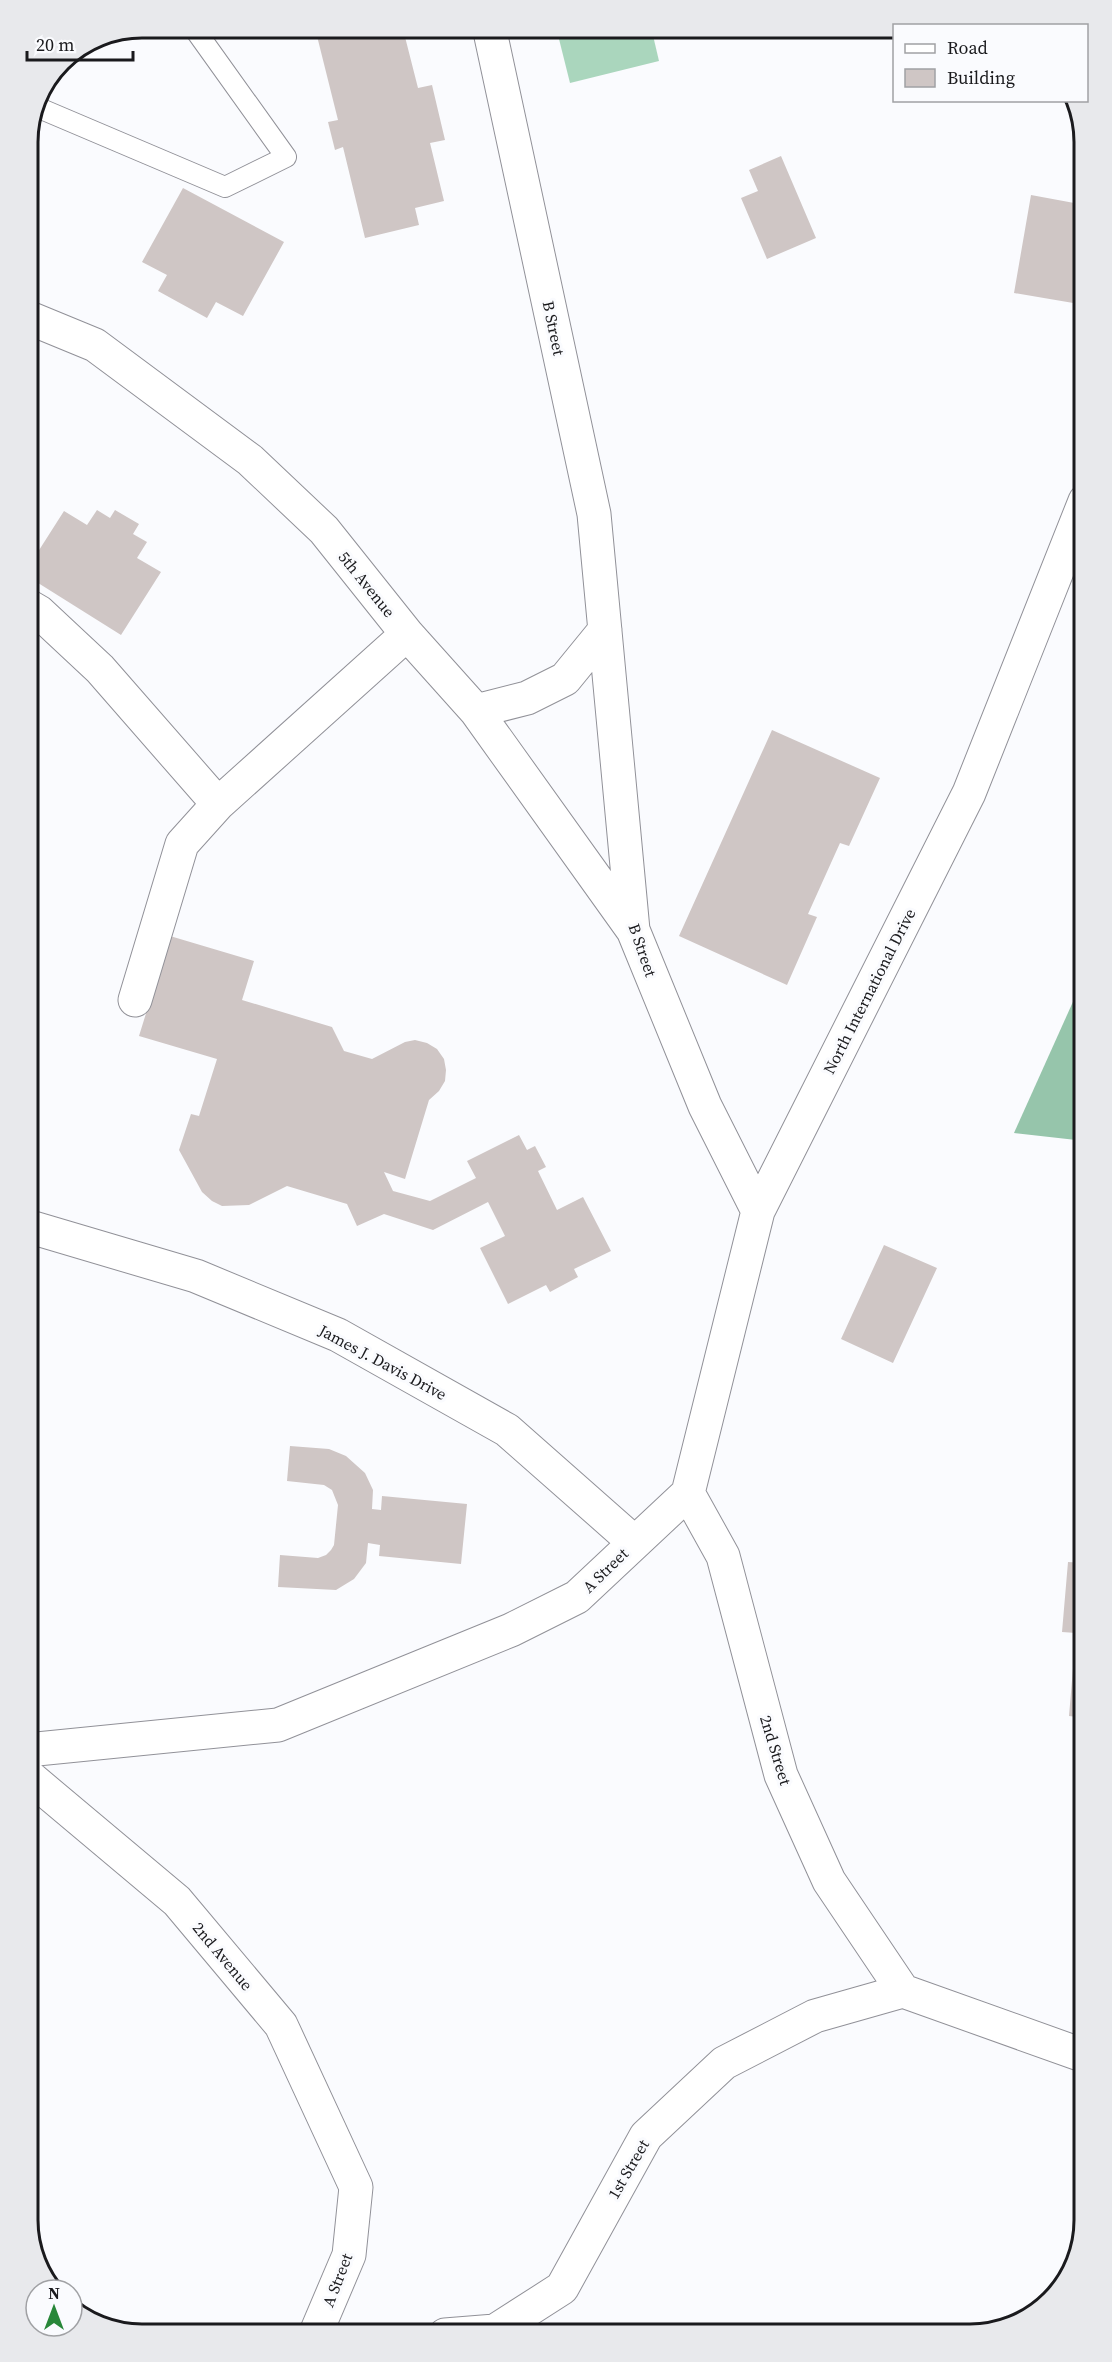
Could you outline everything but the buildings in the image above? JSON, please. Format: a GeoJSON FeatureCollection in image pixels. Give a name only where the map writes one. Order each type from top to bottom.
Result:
{"type":"FeatureCollection","features":[{"type":"Feature","properties":{"kind":"street","name":"B Street"},"geometry":{"type":"LineString","coordinates":[[491,38],[594,514],[633,930],[705,1106],[758,1212]]}},
{"type":"Feature","properties":{"kind":"street","name":"5th Avenue"},"geometry":{"type":"LineString","coordinates":[[38,322],[95,345],[250,460],[324,530],[406,634],[476,711],[633,930]]}},
{"type":"Feature","properties":{"kind":"street","name":"North International Drive"},"geometry":{"type":"LineString","coordinates":[[688,1493],[758,1212],[969,793],[1074,529]]}},
{"type":"Feature","properties":{"kind":"street"},"geometry":{"type":"LineString","coordinates":[[38,611],[100,669],[218,804]]}},
{"type":"Feature","properties":{"kind":"street"},"geometry":{"type":"LineString","coordinates":[[476,711],[526,698],[565,680],[605,630]]}},
{"type":"Feature","properties":{"kind":"street"},"geometry":{"type":"LineString","coordinates":[[135,1000],[182,844],[218,804],[406,634]]}},
{"type":"Feature","properties":{"kind":"street","name":"James J. Davis Drive"},"geometry":{"type":"LineString","coordinates":[[38,1229],[196,1276],[338,1335],[507,1430],[634,1542]]}},
{"type":"Feature","properties":{"kind":"street","name":"A Street"},"geometry":{"type":"LineString","coordinates":[[38,1749],[278,1725],[512,1630],[578,1597],[688,1493]]}},
{"type":"Feature","properties":{"kind":"street","name":"2nd Street"},"geometry":{"type":"LineString","coordinates":[[688,1493],[723,1557],[782,1775],[829,1881],[903,1991]]}},
{"type":"Feature","properties":{"kind":"street","name":"2nd Avenue"},"geometry":{"type":"LineString","coordinates":[[38,1784],[177,1902],[281,2025],[356,2187]]}},
{"type":"Feature","properties":{"kind":"street"},"geometry":{"type":"LineString","coordinates":[[903,1991],[1074,2052]]}},
{"type":"Feature","properties":{"kind":"street","name":"1st Street"},"geometry":{"type":"LineString","coordinates":[[506,2324],[562,2288],[646,2136],[723,2063],[815,2016],[903,1991]]}},
{"type":"Feature","properties":{"kind":"street","name":"A Street"},"geometry":{"type":"LineString","coordinates":[[320,2324],[349,2255],[356,2187]]}},
{"type":"Feature","properties":{"kind":"lane"},"geometry":{"type":"LineString","coordinates":[[43,110],[225,187],[286,157],[201,38]]}},
{"type":"Feature","properties":{"kind":"green space"},"geometry":{"type":"Polygon","coordinates":[[[559,38],[654,38],[659,61],[570,83],[559,38]]]}},
{"type":"Feature","properties":{"kind":"green space"},"geometry":{"type":"Polygon","coordinates":[[[1074,999],[1074,1140],[1014,1133],[1074,999]]]}}]}
